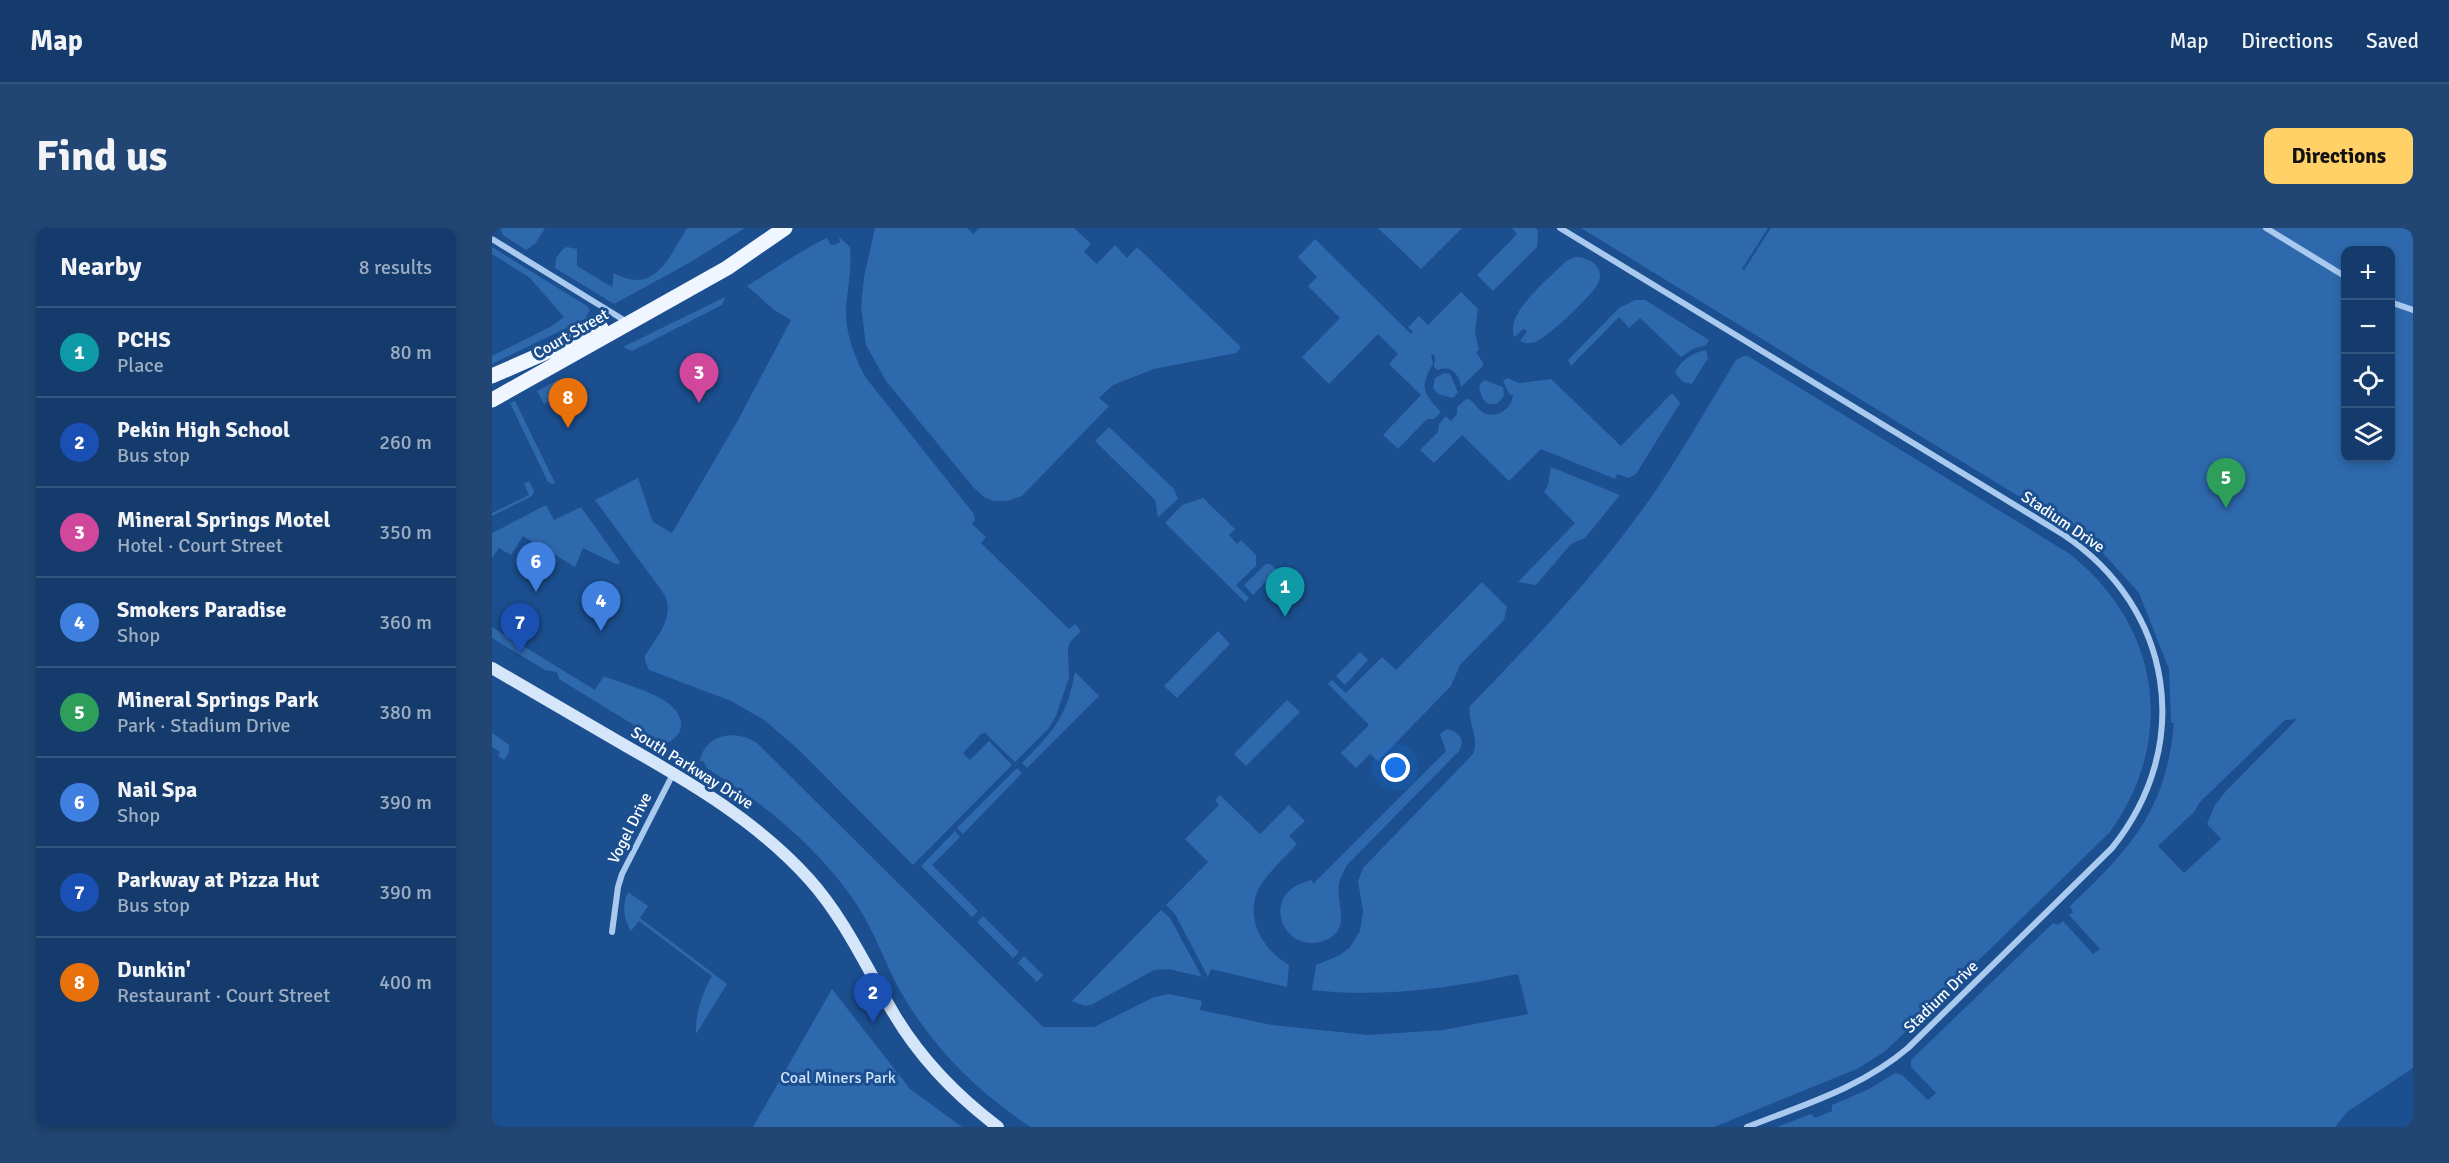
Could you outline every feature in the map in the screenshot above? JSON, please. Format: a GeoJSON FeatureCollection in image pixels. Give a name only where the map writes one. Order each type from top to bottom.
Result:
{"type":"FeatureCollection","features":[{"type":"Feature","properties":{"kind":"main road","name":"Court Street"},"geometry":{"type":"LineString","coordinates":[[492,376],[667,300],[728,268],[785,228]]}},
{"type":"Feature","properties":{"kind":"main road","name":"Court Street"},"geometry":{"type":"LineString","coordinates":[[492,400],[625,320]]}},
{"type":"Feature","properties":{"kind":"main road","name":"South Parkway Drive"},"geometry":{"type":"LineString","coordinates":[[492,668],[673,774],[743,819],[786,855],[809,879],[848,933],[894,1015],[916,1046],[949,1084],[998,1127]]}},
{"type":"Feature","properties":{"kind":"street","name":"Stadium Drive"},"geometry":{"type":"LineString","coordinates":[[1560,228],[2089,553],[2120,586],[2137,612],[2151,643],[2161,677],[2161,728],[2155,764],[2136,813],[2112,848],[1908,1048],[1886,1066],[1850,1086],[1747,1127]]}},
{"type":"Feature","properties":{"kind":"street"},"geometry":{"type":"LineString","coordinates":[[2266,228],[2341,274]]}},
{"type":"Feature","properties":{"kind":"street"},"geometry":{"type":"LineString","coordinates":[[492,239],[625,320]]}},
{"type":"Feature","properties":{"kind":"street"},"geometry":{"type":"LineString","coordinates":[[2395,303],[2413,310]]}},
{"type":"Feature","properties":{"kind":"street","name":"Vogel Drive"},"geometry":{"type":"LineString","coordinates":[[612,932],[622,874],[673,774]]}},
{"type":"Feature","properties":{"kind":"green space"},"geometry":{"type":"Polygon","coordinates":[[[500,228],[545,228],[535,244],[526,250],[503,235],[500,228]]]}},
{"type":"Feature","properties":{"kind":"green space"},"geometry":{"type":"Polygon","coordinates":[[[687,228],[745,228],[689,263],[614,304],[555,268],[556,258],[567,247],[577,249],[577,266],[612,287],[614,273],[628,279],[640,280],[650,277],[667,261],[687,228]]]}},
{"type":"Feature","properties":{"kind":"green space"},"geometry":{"type":"Polygon","coordinates":[[[875,228],[967,228],[973,234],[980,228],[1074,228],[1091,244],[1084,252],[1097,264],[1115,245],[1127,258],[1137,247],[1241,347],[1236,353],[1154,369],[1113,385],[1099,398],[1109,406],[1022,496],[1007,501],[994,501],[984,497],[974,488],[886,381],[866,345],[861,307],[864,277],[875,228]]]}},
{"type":"Feature","properties":{"kind":"green space"},"geometry":{"type":"Polygon","coordinates":[[[1378,228],[1462,228],[1421,269],[1378,228]]]}},
{"type":"Feature","properties":{"kind":"green space"},"geometry":{"type":"Polygon","coordinates":[[[1512,228],[1536,228],[1537,247],[1493,291],[1477,275],[1517,234],[1512,228]]]}},
{"type":"Feature","properties":{"kind":"green space"},"geometry":{"type":"Polygon","coordinates":[[[1581,228],[1768,228],[1742,269],[1744,270],[1771,228],[2413,228],[2413,1068],[2347,1112],[2335,1127],[1777,1127],[1811,1114],[1815,1118],[1832,1111],[1832,1105],[1869,1089],[1895,1073],[1902,1075],[1928,1100],[1936,1093],[1911,1067],[1911,1060],[2053,923],[2058,925],[2063,921],[2093,954],[2100,949],[2069,915],[2073,912],[2070,906],[2111,865],[2142,826],[2163,781],[2170,754],[2174,723],[2171,723],[2169,669],[2139,593],[2093,542],[1581,228]],[[2297,719],[2285,720],[2158,846],[2184,873],[2221,839],[2207,824],[2215,805],[2297,719]]]}},
{"type":"Feature","properties":{"kind":"green space"},"geometry":{"type":"Polygon","coordinates":[[[839,237],[850,247],[847,326],[854,353],[866,378],[974,514],[975,520],[972,524],[986,537],[981,543],[1069,629],[1075,624],[1081,631],[1070,642],[1068,649],[1069,678],[1056,716],[1049,728],[1015,762],[985,733],[981,734],[963,753],[970,760],[989,741],[1012,765],[913,865],[798,749],[764,720],[731,701],[649,670],[645,656],[664,625],[668,608],[666,600],[662,591],[595,500],[638,478],[653,522],[672,533],[737,422],[791,320],[774,310],[747,286],[817,243],[827,238],[830,244],[834,245],[840,242],[839,237]]]}},
{"type":"Feature","properties":{"kind":"green space"},"geometry":{"type":"Polygon","coordinates":[[[1315,239],[1411,334],[1413,332],[1408,327],[1419,316],[1428,325],[1461,292],[1478,309],[1475,333],[1479,350],[1476,352],[1483,366],[1461,387],[1454,372],[1447,369],[1438,370],[1434,367],[1435,357],[1431,353],[1433,364],[1426,379],[1425,390],[1430,400],[1441,412],[1434,419],[1427,419],[1398,449],[1383,435],[1421,395],[1389,364],[1398,354],[1378,334],[1329,384],[1302,357],[1340,318],[1308,286],[1317,277],[1298,257],[1315,239]]]}},
{"type":"Feature","properties":{"kind":"green space"},"geometry":{"type":"Polygon","coordinates":[[[492,247],[587,306],[590,311],[586,315],[587,318],[492,364],[492,356],[552,326],[564,317],[529,277],[492,254],[492,247]]]}},
{"type":"Feature","properties":{"kind":"green space"},"geometry":{"type":"Polygon","coordinates":[[[1575,257],[1591,261],[1598,268],[1600,277],[1595,288],[1571,314],[1543,338],[1531,343],[1520,341],[1527,331],[1523,329],[1515,337],[1513,328],[1522,307],[1530,296],[1566,261],[1575,257]]]}},
{"type":"Feature","properties":{"kind":"green space"},"geometry":{"type":"Polygon","coordinates":[[[725,297],[722,305],[632,351],[623,347],[725,297]]]}},
{"type":"Feature","properties":{"kind":"green space"},"geometry":{"type":"Polygon","coordinates":[[[1635,300],[1645,300],[1709,340],[1706,345],[1693,349],[1681,357],[1640,318],[1629,328],[1619,317],[1571,366],[1568,360],[1619,308],[1635,300]]]}},
{"type":"Feature","properties":{"kind":"green space"},"geometry":{"type":"Polygon","coordinates":[[[1706,350],[1708,358],[1692,384],[1683,382],[1675,373],[1677,368],[1687,358],[1706,350]]]}},
{"type":"Feature","properties":{"kind":"green space"},"geometry":{"type":"Polygon","coordinates":[[[1748,356],[2070,554],[2100,583],[2124,615],[2140,649],[2149,685],[2151,722],[2145,759],[2131,796],[2110,832],[1896,1041],[1884,1052],[1857,1069],[1714,1127],[1031,1127],[1010,1113],[972,1081],[921,1024],[895,981],[858,906],[804,841],[767,810],[700,761],[708,744],[723,736],[740,736],[757,743],[1043,1027],[1094,1027],[1154,997],[1169,994],[1202,1001],[1200,1010],[1272,1025],[1368,1035],[1443,1030],[1528,1014],[1518,974],[1467,984],[1416,990],[1338,992],[1312,990],[1316,965],[1340,955],[1350,947],[1360,931],[1363,911],[1358,881],[1363,868],[1473,754],[1475,742],[1470,706],[1542,630],[1610,552],[1652,496],[1736,360],[1748,356]]]}},
{"type":"Feature","properties":{"kind":"green space"},"geometry":{"type":"Polygon","coordinates":[[[1444,373],[1450,374],[1458,392],[1453,398],[1438,394],[1433,388],[1435,378],[1444,373]]]}},
{"type":"Feature","properties":{"kind":"green space"},"geometry":{"type":"Polygon","coordinates":[[[1507,378],[1519,383],[1551,379],[1621,446],[1672,393],[1680,403],[1636,474],[1629,478],[1617,474],[1615,479],[1541,449],[1509,481],[1462,435],[1434,463],[1420,450],[1438,432],[1439,424],[1446,416],[1451,421],[1457,414],[1457,407],[1466,399],[1486,414],[1497,414],[1506,409],[1513,395],[1509,394],[1503,381],[1507,378]]]}},
{"type":"Feature","properties":{"kind":"green space"},"geometry":{"type":"Polygon","coordinates":[[[558,380],[564,393],[544,404],[537,391],[558,380]]]}},
{"type":"Feature","properties":{"kind":"green space"},"geometry":{"type":"Polygon","coordinates":[[[1484,380],[1503,387],[1504,396],[1497,404],[1488,404],[1482,398],[1479,386],[1484,380]]]}},
{"type":"Feature","properties":{"kind":"green space"},"geometry":{"type":"Polygon","coordinates":[[[515,401],[555,483],[548,482],[510,403],[515,401]]]}},
{"type":"Feature","properties":{"kind":"green space"},"geometry":{"type":"Polygon","coordinates":[[[1109,427],[1174,489],[1178,499],[1158,517],[1155,500],[1095,441],[1109,427]]]}},
{"type":"Feature","properties":{"kind":"green space"},"geometry":{"type":"Polygon","coordinates":[[[1551,467],[1620,495],[1585,538],[1571,544],[1536,585],[1518,582],[1575,523],[1544,492],[1548,485],[1551,467]]]}},
{"type":"Feature","properties":{"kind":"green space"},"geometry":{"type":"Polygon","coordinates":[[[529,481],[534,491],[532,496],[492,516],[492,513],[529,495],[524,484],[529,481]]]}},
{"type":"Feature","properties":{"kind":"green space"},"geometry":{"type":"Polygon","coordinates":[[[1203,498],[1235,529],[1229,535],[1237,544],[1241,540],[1256,555],[1256,566],[1236,585],[1249,598],[1245,602],[1165,523],[1182,505],[1203,498]]]}},
{"type":"Feature","properties":{"kind":"green space"},"geometry":{"type":"Polygon","coordinates":[[[546,505],[554,520],[581,507],[620,562],[618,565],[583,548],[575,567],[523,536],[511,555],[499,548],[492,558],[492,533],[546,505]]]}},
{"type":"Feature","properties":{"kind":"green space"},"geometry":{"type":"Polygon","coordinates":[[[1266,564],[1270,564],[1277,570],[1253,595],[1244,585],[1266,564]]]}},
{"type":"Feature","properties":{"kind":"green space"},"geometry":{"type":"Polygon","coordinates":[[[1482,582],[1507,607],[1504,620],[1460,665],[1451,686],[1378,761],[1370,754],[1356,768],[1341,753],[1369,725],[1328,684],[1332,680],[1346,693],[1382,657],[1396,670],[1482,582]]]}},
{"type":"Feature","properties":{"kind":"green space"},"geometry":{"type":"Polygon","coordinates":[[[492,627],[595,690],[604,676],[662,699],[678,714],[681,723],[679,733],[665,744],[559,679],[557,672],[545,670],[492,638],[492,627]]]}},
{"type":"Feature","properties":{"kind":"green space"},"geometry":{"type":"Polygon","coordinates":[[[1218,631],[1230,644],[1177,698],[1164,686],[1218,631]]]}},
{"type":"Feature","properties":{"kind":"green space"},"geometry":{"type":"Polygon","coordinates":[[[1360,652],[1368,660],[1345,685],[1336,676],[1360,652]]]}},
{"type":"Feature","properties":{"kind":"green space"},"geometry":{"type":"Polygon","coordinates":[[[1075,672],[1099,696],[1027,768],[1022,763],[1043,741],[1063,713],[1075,672]]]}},
{"type":"Feature","properties":{"kind":"green space"},"geometry":{"type":"Polygon","coordinates":[[[1287,700],[1300,712],[1246,766],[1234,754],[1287,700]]]}},
{"type":"Feature","properties":{"kind":"green space"},"geometry":{"type":"Polygon","coordinates":[[[1447,729],[1460,737],[1462,743],[1459,751],[1347,865],[1339,883],[1341,917],[1337,932],[1317,943],[1295,938],[1283,925],[1281,918],[1281,903],[1284,897],[1299,885],[1312,880],[1313,884],[1446,751],[1440,734],[1447,729]]]}},
{"type":"Feature","properties":{"kind":"green space"},"geometry":{"type":"Polygon","coordinates":[[[492,733],[509,745],[509,752],[504,760],[498,756],[500,752],[492,747],[492,733]]]}},
{"type":"Feature","properties":{"kind":"green space"},"geometry":{"type":"Polygon","coordinates":[[[1017,768],[1022,773],[963,834],[957,828],[1017,768]]]}},
{"type":"Feature","properties":{"kind":"green space"},"geometry":{"type":"Polygon","coordinates":[[[1220,795],[1260,834],[1289,805],[1305,821],[1289,836],[1297,844],[1273,869],[1260,886],[1255,898],[1255,920],[1263,941],[1289,965],[1287,987],[1211,969],[1208,977],[1175,914],[1166,905],[1208,862],[1185,839],[1219,805],[1215,800],[1220,795]]]}},
{"type":"Feature","properties":{"kind":"green space"},"geometry":{"type":"Polygon","coordinates":[[[955,831],[960,837],[932,865],[978,911],[972,917],[921,866],[955,831]]]}},
{"type":"Feature","properties":{"kind":"green space"},"geometry":{"type":"Polygon","coordinates":[[[628,892],[648,906],[640,918],[727,984],[696,1034],[700,1004],[712,976],[639,921],[631,931],[624,912],[628,892]]]}},
{"type":"Feature","properties":{"kind":"green space"},"geometry":{"type":"Polygon","coordinates":[[[1161,910],[1170,918],[1202,977],[1169,969],[1154,970],[1091,1005],[1085,1006],[1072,1001],[1161,910]]]}},
{"type":"Feature","properties":{"kind":"green space"},"geometry":{"type":"Polygon","coordinates":[[[983,916],[1019,952],[1013,958],[977,922],[983,916]]]}},
{"type":"Feature","properties":{"kind":"green space"},"geometry":{"type":"Polygon","coordinates":[[[1024,956],[1043,975],[1037,982],[1018,963],[1024,956]]]}},
{"type":"Feature","properties":{"kind":"green space","name":"Coal Miners Park"},"geometry":{"type":"Polygon","coordinates":[[[832,989],[910,1089],[962,1127],[753,1127],[832,989]]]}},
{"type":"Feature","properties":{"kind":"place","name":"Mineral Springs Motel"},"geometry":{"type":"Point","coordinates":[699,403]}},
{"type":"Feature","properties":{"kind":"place","name":"Dunkin'"},"geometry":{"type":"Point","coordinates":[568,428]}},
{"type":"Feature","properties":{"kind":"place","name":"Mineral Springs Park"},"geometry":{"type":"Point","coordinates":[2226,508]}},
{"type":"Feature","properties":{"kind":"place","name":"Nail Spa"},"geometry":{"type":"Point","coordinates":[536,592]}},
{"type":"Feature","properties":{"kind":"place","name":"PCHS"},"geometry":{"type":"Point","coordinates":[1285,617]}},
{"type":"Feature","properties":{"kind":"place","name":"Smokers Paradise"},"geometry":{"type":"Point","coordinates":[601,631]}},
{"type":"Feature","properties":{"kind":"place","name":"Parkway at Pizza Hut"},"geometry":{"type":"Point","coordinates":[520,653]}},
{"type":"Feature","properties":{"kind":"place","name":"Pekin High School"},"geometry":{"type":"Point","coordinates":[873,1023]}}]}
